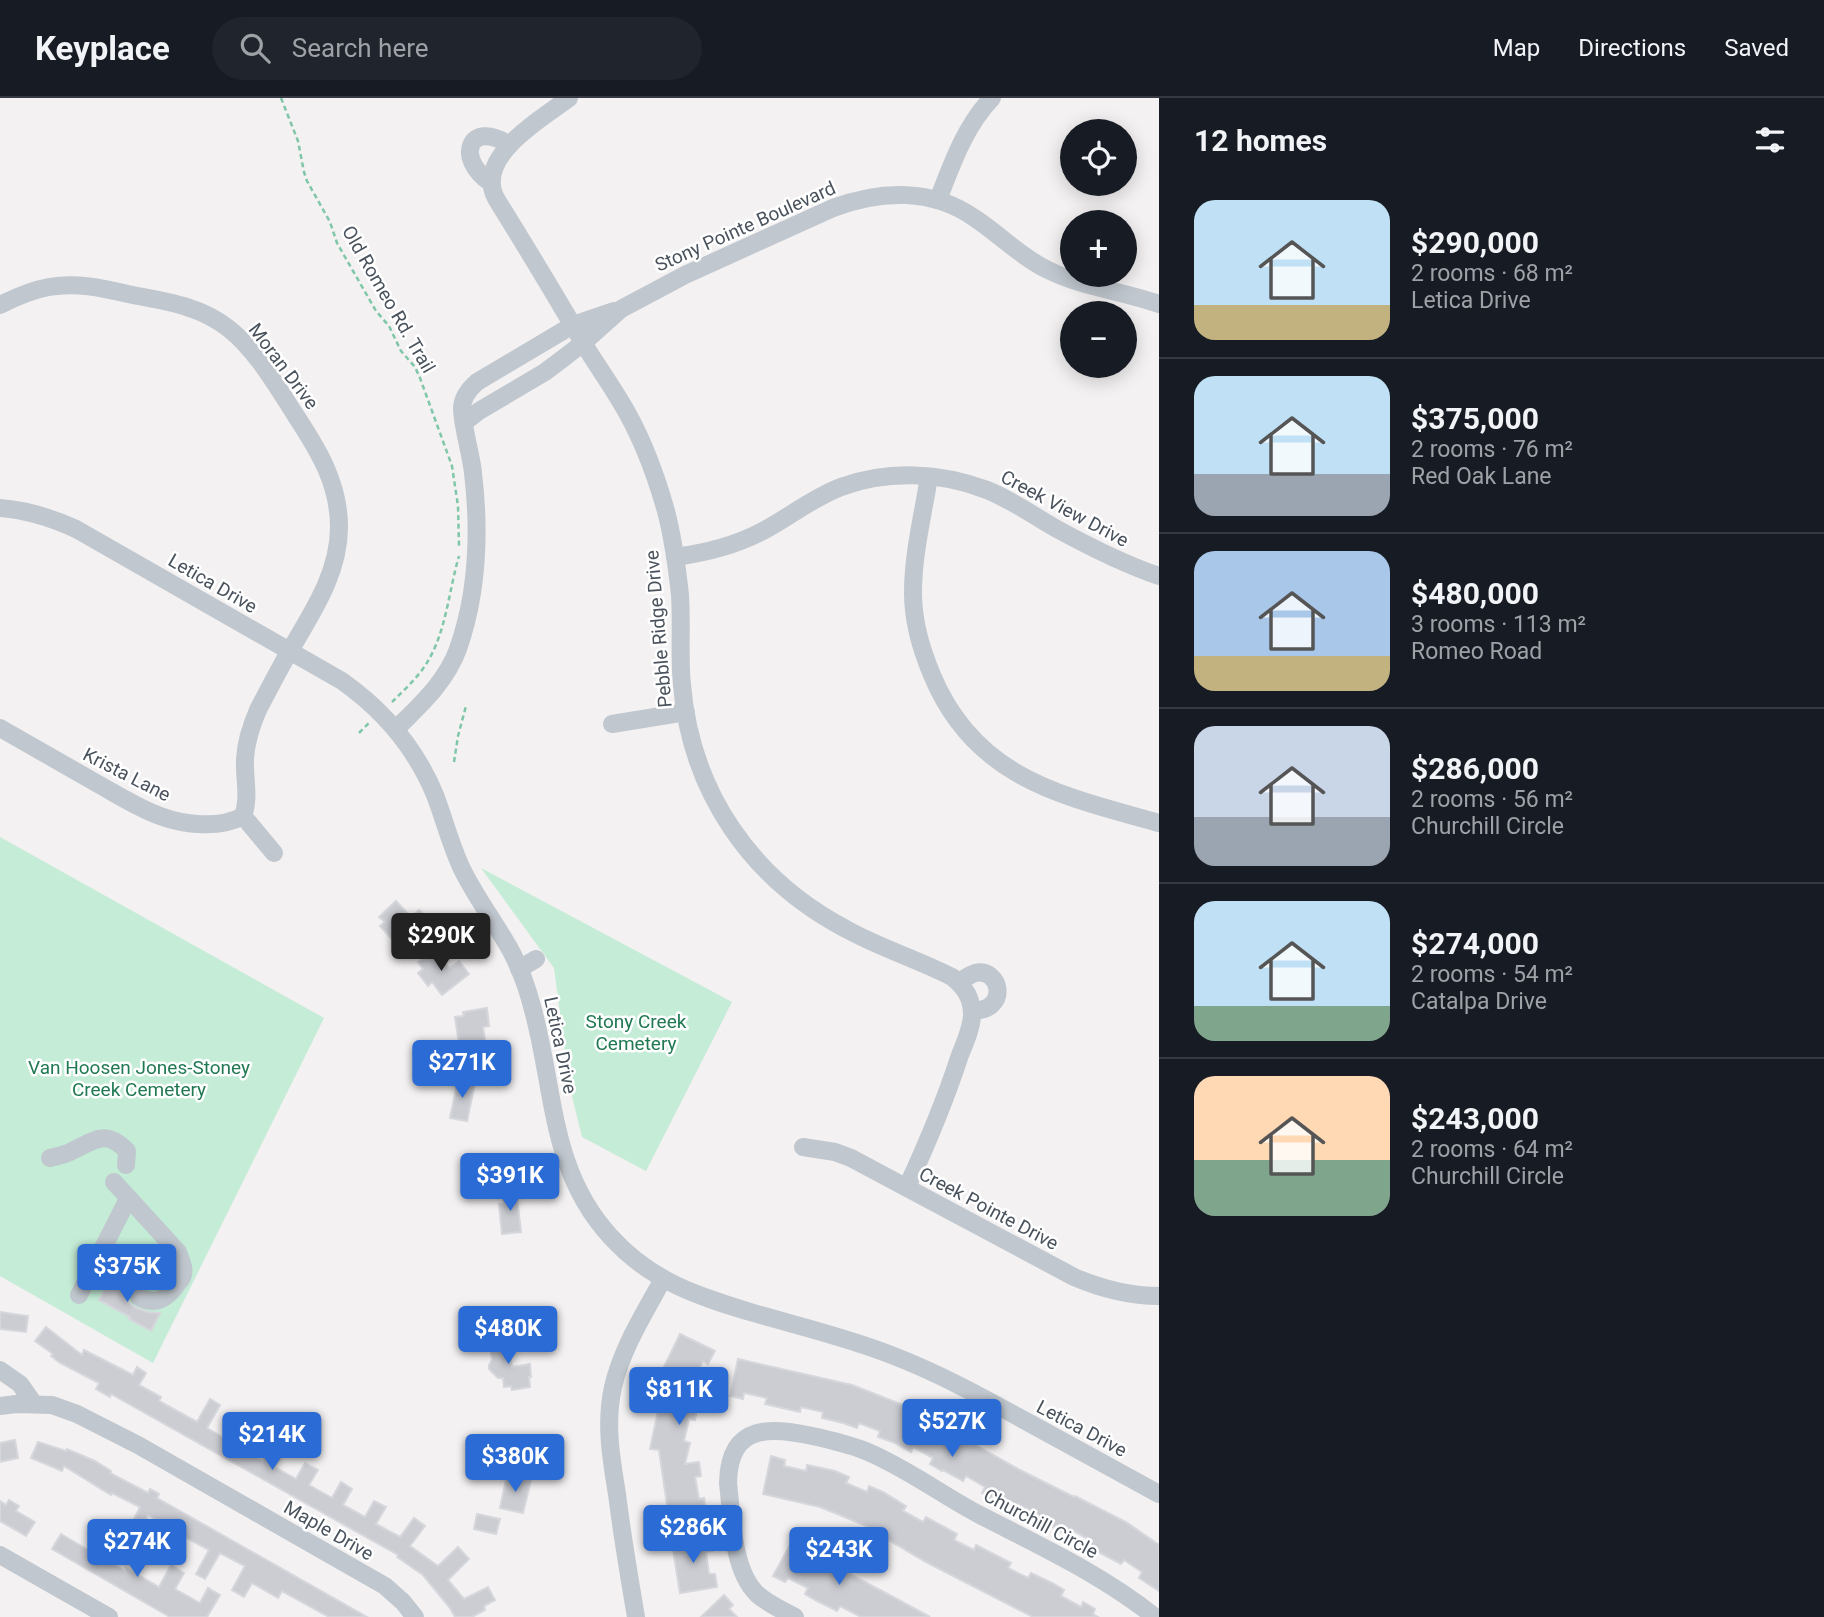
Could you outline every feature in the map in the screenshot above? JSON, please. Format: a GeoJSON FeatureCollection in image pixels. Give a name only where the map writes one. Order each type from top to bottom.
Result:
{"type":"FeatureCollection","features":[{"type":"Feature","properties":{"kind":"street"},"geometry":{"type":"LineString","coordinates":[[491,183],[493,171],[509,145],[569,98]]}},
{"type":"Feature","properties":{"kind":"street"},"geometry":{"type":"LineString","coordinates":[[938,200],[970,127],[992,98]]}},
{"type":"Feature","properties":{"kind":"street","name":"Pebble Ridge Drive"},"geometry":{"type":"LineString","coordinates":[[509,145],[488,135],[477,139],[472,144],[470,162],[491,183],[500,205],[620,400],[642,443],[666,512],[675,557],[680,595],[681,682],[690,732],[706,783],[724,818],[763,868],[788,891],[825,918],[959,982]]}},
{"type":"Feature","properties":{"kind":"street","name":"Stony Pointe Boulevard"},"geometry":{"type":"LineString","coordinates":[[396,729],[432,693],[442,678],[457,651],[467,617],[476,571],[478,529],[462,409],[464,397],[477,382],[573,325],[621,309],[685,275],[853,200],[885,194],[908,194],[938,200],[966,212],[1048,270],[1079,282],[1159,304]]}},
{"type":"Feature","properties":{"kind":"street","name":"Moran Drive"},"geometry":{"type":"LineString","coordinates":[[0,305],[49,287],[91,286],[188,307],[217,320],[238,336],[248,348],[280,391],[323,459],[338,503],[337,553],[322,593],[251,725],[245,760],[247,806],[243,816]]}},
{"type":"Feature","properties":{"kind":"street","name":"Stony Pointe Boulevard"},"geometry":{"type":"LineString","coordinates":[[465,422],[478,411],[545,372],[621,309]]}},
{"type":"Feature","properties":{"kind":"street","name":"Creek View Drive"},"geometry":{"type":"LineString","coordinates":[[675,557],[709,552],[736,543],[842,487],[876,478],[907,475],[958,481],[989,491],[1103,554],[1159,576]]}},
{"type":"Feature","properties":{"kind":"street"},"geometry":{"type":"LineString","coordinates":[[929,477],[915,556],[915,618],[927,663],[953,715],[971,737],[1008,769],[1039,786],[1073,799],[1159,823]]}},
{"type":"Feature","properties":{"kind":"street","name":"Letica Drive"},"geometry":{"type":"LineString","coordinates":[[0,508],[25,511],[76,529],[353,688],[396,729],[430,785],[464,874],[519,969],[533,1008],[559,1139],[573,1179],[592,1213],[610,1236],[634,1259],[663,1279],[705,1298],[868,1347],[931,1372],[1159,1494]]}},
{"type":"Feature","properties":{"kind":"street"},"geometry":{"type":"LineString","coordinates":[[612,723],[686,712]]}},
{"type":"Feature","properties":{"kind":"street","name":"Krista Lane"},"geometry":{"type":"LineString","coordinates":[[0,728],[135,805],[162,817],[209,824],[227,823],[243,816]]}},
{"type":"Feature","properties":{"kind":"street"},"geometry":{"type":"LineString","coordinates":[[243,816],[274,853]]}},
{"type":"Feature","properties":{"kind":"street"},"geometry":{"type":"LineString","coordinates":[[519,969],[536,959]]}},
{"type":"Feature","properties":{"kind":"street"},"geometry":{"type":"LineString","coordinates":[[906,1187],[943,1105],[972,1019],[971,1002],[959,982],[976,973],[984,973],[995,982],[998,995],[990,1007],[982,1011],[972,1011]]}},
{"type":"Feature","properties":{"kind":"street"},"geometry":{"type":"LineString","coordinates":[[50,1158],[105,1137],[118,1142],[127,1151],[126,1165]]}},
{"type":"Feature","properties":{"kind":"street","name":"Creek Pointe Drive"},"geometry":{"type":"LineString","coordinates":[[803,1147],[835,1152],[851,1158],[1074,1277],[1116,1292],[1159,1296]]}},
{"type":"Feature","properties":{"kind":"street"},"geometry":{"type":"LineString","coordinates":[[114,1182],[178,1252],[183,1264],[183,1276],[172,1292],[159,1302],[146,1301],[139,1297]]}},
{"type":"Feature","properties":{"kind":"street"},"geometry":{"type":"LineString","coordinates":[[79,1295],[128,1199]]}},
{"type":"Feature","properties":{"kind":"street"},"geometry":{"type":"LineString","coordinates":[[636,1617],[611,1454],[610,1412],[613,1387],[621,1359],[663,1279]]}},
{"type":"Feature","properties":{"kind":"street"},"geometry":{"type":"LineString","coordinates":[[0,1370],[20,1384],[34,1404]]}},
{"type":"Feature","properties":{"kind":"street","name":"Maple Drive"},"geometry":{"type":"LineString","coordinates":[[0,1406],[52,1405],[138,1444],[385,1586],[415,1617]]}},
{"type":"Feature","properties":{"kind":"street","name":"Churchill Circle"},"geometry":{"type":"LineString","coordinates":[[795,1617],[770,1604],[755,1592],[746,1580],[739,1561],[728,1483],[729,1470],[733,1455],[740,1445],[748,1436],[760,1431],[782,1430],[867,1451],[978,1514],[1086,1570],[1155,1617]]}},
{"type":"Feature","properties":{"kind":"street"},"geometry":{"type":"LineString","coordinates":[[0,1555],[109,1617]]}},
{"type":"Feature","properties":{"kind":"path","name":"Old Romeo Rd. Trail"},"geometry":{"type":"LineString","coordinates":[[281,98],[298,141],[307,181],[330,222],[337,243],[376,311],[389,326],[401,351],[415,367],[446,448],[456,486],[459,555],[441,628],[423,669],[387,706]]}},
{"type":"Feature","properties":{"kind":"path"},"geometry":{"type":"LineString","coordinates":[[454,762],[466,706]]}},
{"type":"Feature","properties":{"kind":"path"},"geometry":{"type":"LineString","coordinates":[[359,733],[373,719]]}},
{"type":"Feature","properties":{"kind":"green space","name":"Van Hoosen Jones-Stoney Creek Cemetery"},"geometry":{"type":"Polygon","coordinates":[[[0,837],[324,1018],[153,1363],[0,1276],[0,837]]]}},
{"type":"Feature","properties":{"kind":"green space","name":"Stony Creek Cemetery"},"geometry":{"type":"Polygon","coordinates":[[[481,868],[732,1002],[646,1171],[582,1137],[570,1088],[554,968],[481,868]]]}},
{"type":"Feature","properties":{"kind":"building"},"geometry":{"type":"Polygon","coordinates":[[[396,901],[411,917],[419,910],[431,922],[406,945],[395,934],[391,938],[380,926],[385,922],[379,917],[396,901]]]}},
{"type":"Feature","properties":{"kind":"building"},"geometry":{"type":"Polygon","coordinates":[[[435,950],[449,968],[459,961],[469,974],[442,995],[432,982],[428,986],[418,973],[423,969],[418,962],[435,950]]]}},
{"type":"Feature","properties":{"kind":"building"},"geometry":{"type":"Polygon","coordinates":[[[487,1008],[489,1026],[483,1027],[486,1047],[460,1051],[455,1017],[464,1016],[463,1012],[487,1008]]]}},
{"type":"Feature","properties":{"kind":"building"},"geometry":{"type":"Polygon","coordinates":[[[458,1080],[475,1083],[467,1121],[450,1118],[458,1080]]]}},
{"type":"Feature","properties":{"kind":"building"},"geometry":{"type":"Polygon","coordinates":[[[516,1189],[521,1232],[502,1234],[499,1204],[504,1204],[502,1191],[516,1189]]]}},
{"type":"Feature","properties":{"kind":"building"},"geometry":{"type":"Polygon","coordinates":[[[115,1276],[133,1286],[127,1297],[129,1303],[148,1312],[160,1313],[151,1331],[99,1300],[115,1276]]]}},
{"type":"Feature","properties":{"kind":"building"},"geometry":{"type":"Polygon","coordinates":[[[0,1312],[28,1316],[26,1332],[0,1329],[0,1312]]]}},
{"type":"Feature","properties":{"kind":"building"},"geometry":{"type":"Polygon","coordinates":[[[46,1327],[82,1355],[84,1350],[133,1375],[137,1367],[146,1373],[139,1385],[161,1397],[159,1401],[197,1422],[210,1399],[220,1405],[207,1428],[263,1461],[274,1441],[286,1447],[275,1467],[296,1479],[305,1463],[318,1470],[309,1485],[332,1498],[341,1482],[352,1489],[343,1505],[365,1517],[374,1501],[386,1507],[376,1524],[400,1537],[414,1518],[425,1526],[410,1546],[438,1566],[458,1547],[469,1559],[448,1580],[464,1599],[488,1587],[495,1600],[472,1617],[455,1617],[423,1575],[397,1557],[398,1555],[111,1394],[110,1397],[96,1389],[99,1383],[60,1363],[51,1356],[53,1354],[35,1341],[46,1327]]]}},
{"type":"Feature","properties":{"kind":"building"},"geometry":{"type":"Polygon","coordinates":[[[680,1334],[715,1351],[708,1364],[703,1361],[692,1382],[697,1384],[687,1404],[698,1406],[695,1420],[689,1419],[684,1441],[690,1443],[685,1464],[699,1462],[701,1476],[695,1477],[699,1499],[704,1498],[706,1512],[669,1518],[659,1450],[650,1449],[664,1383],[658,1379],[680,1334]]]}},
{"type":"Feature","properties":{"kind":"building"},"geometry":{"type":"Polygon","coordinates":[[[508,1337],[512,1367],[530,1364],[530,1387],[512,1390],[511,1386],[504,1387],[503,1378],[498,1378],[489,1369],[492,1360],[489,1339],[508,1337]]]}},
{"type":"Feature","properties":{"kind":"building"},"geometry":{"type":"Polygon","coordinates":[[[738,1359],[852,1385],[908,1407],[1020,1470],[1126,1522],[1159,1545],[1159,1591],[1139,1578],[1142,1572],[1124,1560],[1121,1564],[1089,1547],[1092,1541],[1072,1530],[1069,1536],[1049,1525],[1048,1527],[1035,1520],[1038,1515],[1018,1504],[1015,1509],[995,1500],[982,1493],[985,1487],[966,1476],[963,1481],[942,1471],[930,1464],[933,1458],[913,1447],[911,1452],[878,1437],[880,1431],[859,1423],[857,1428],[822,1418],[823,1412],[801,1407],[800,1412],[765,1404],[767,1398],[744,1393],[743,1399],[730,1396],[738,1359]]]}},
{"type":"Feature","properties":{"kind":"building"},"geometry":{"type":"Polygon","coordinates":[[[15,1440],[18,1458],[0,1462],[0,1443],[15,1440]]]}},
{"type":"Feature","properties":{"kind":"building"},"geometry":{"type":"Polygon","coordinates":[[[38,1442],[66,1451],[67,1449],[95,1461],[111,1471],[110,1473],[148,1493],[150,1489],[159,1494],[157,1498],[367,1617],[329,1617],[282,1591],[278,1598],[252,1583],[244,1597],[232,1590],[245,1566],[220,1553],[205,1579],[196,1574],[209,1550],[185,1537],[173,1558],[160,1551],[172,1529],[148,1515],[141,1528],[132,1523],[140,1507],[112,1493],[111,1495],[64,1466],[62,1471],[31,1458],[38,1442]]]}},
{"type":"Feature","properties":{"kind":"building"},"geometry":{"type":"Polygon","coordinates":[[[771,1456],[785,1460],[784,1466],[806,1471],[807,1465],[835,1471],[849,1477],[846,1483],[867,1492],[869,1486],[883,1492],[906,1506],[903,1511],[923,1522],[926,1517],[957,1534],[954,1540],[974,1550],[976,1545],[1011,1563],[1008,1568],[1028,1578],[1031,1573],[1052,1583],[1064,1590],[1061,1596],[1081,1607],[1083,1602],[1095,1609],[1093,1614],[1098,1617],[1033,1617],[926,1562],[875,1532],[876,1530],[820,1507],[763,1494],[771,1456]]]}},
{"type":"Feature","properties":{"kind":"building"},"geometry":{"type":"Polygon","coordinates":[[[507,1475],[531,1480],[523,1513],[500,1508],[507,1475]]]}},
{"type":"Feature","properties":{"kind":"building"},"geometry":{"type":"Polygon","coordinates":[[[9,1500],[19,1506],[16,1511],[35,1522],[26,1536],[0,1521],[0,1501],[6,1505],[9,1500]]]}},
{"type":"Feature","properties":{"kind":"building"},"geometry":{"type":"Polygon","coordinates":[[[477,1514],[500,1519],[496,1534],[474,1529],[477,1514]]]}},
{"type":"Feature","properties":{"kind":"building"},"geometry":{"type":"Polygon","coordinates":[[[102,1526],[116,1535],[103,1558],[125,1571],[126,1568],[159,1587],[171,1565],[184,1573],[175,1589],[200,1603],[208,1588],[220,1595],[207,1617],[170,1617],[52,1549],[61,1534],[88,1550],[102,1526]]]}},
{"type":"Feature","properties":{"kind":"building"},"geometry":{"type":"Polygon","coordinates":[[[710,1537],[712,1551],[706,1552],[709,1574],[715,1574],[717,1587],[680,1593],[672,1543],[710,1537]]]}},
{"type":"Feature","properties":{"kind":"building"},"geometry":{"type":"Polygon","coordinates":[[[791,1543],[930,1617],[861,1617],[840,1606],[837,1611],[817,1601],[805,1594],[808,1588],[788,1578],[785,1582],[773,1576],[791,1543]]]}},
{"type":"Feature","properties":{"kind":"building"},"geometry":{"type":"Polygon","coordinates":[[[724,1595],[733,1605],[729,1609],[737,1617],[701,1617],[724,1595]]]}}]}
